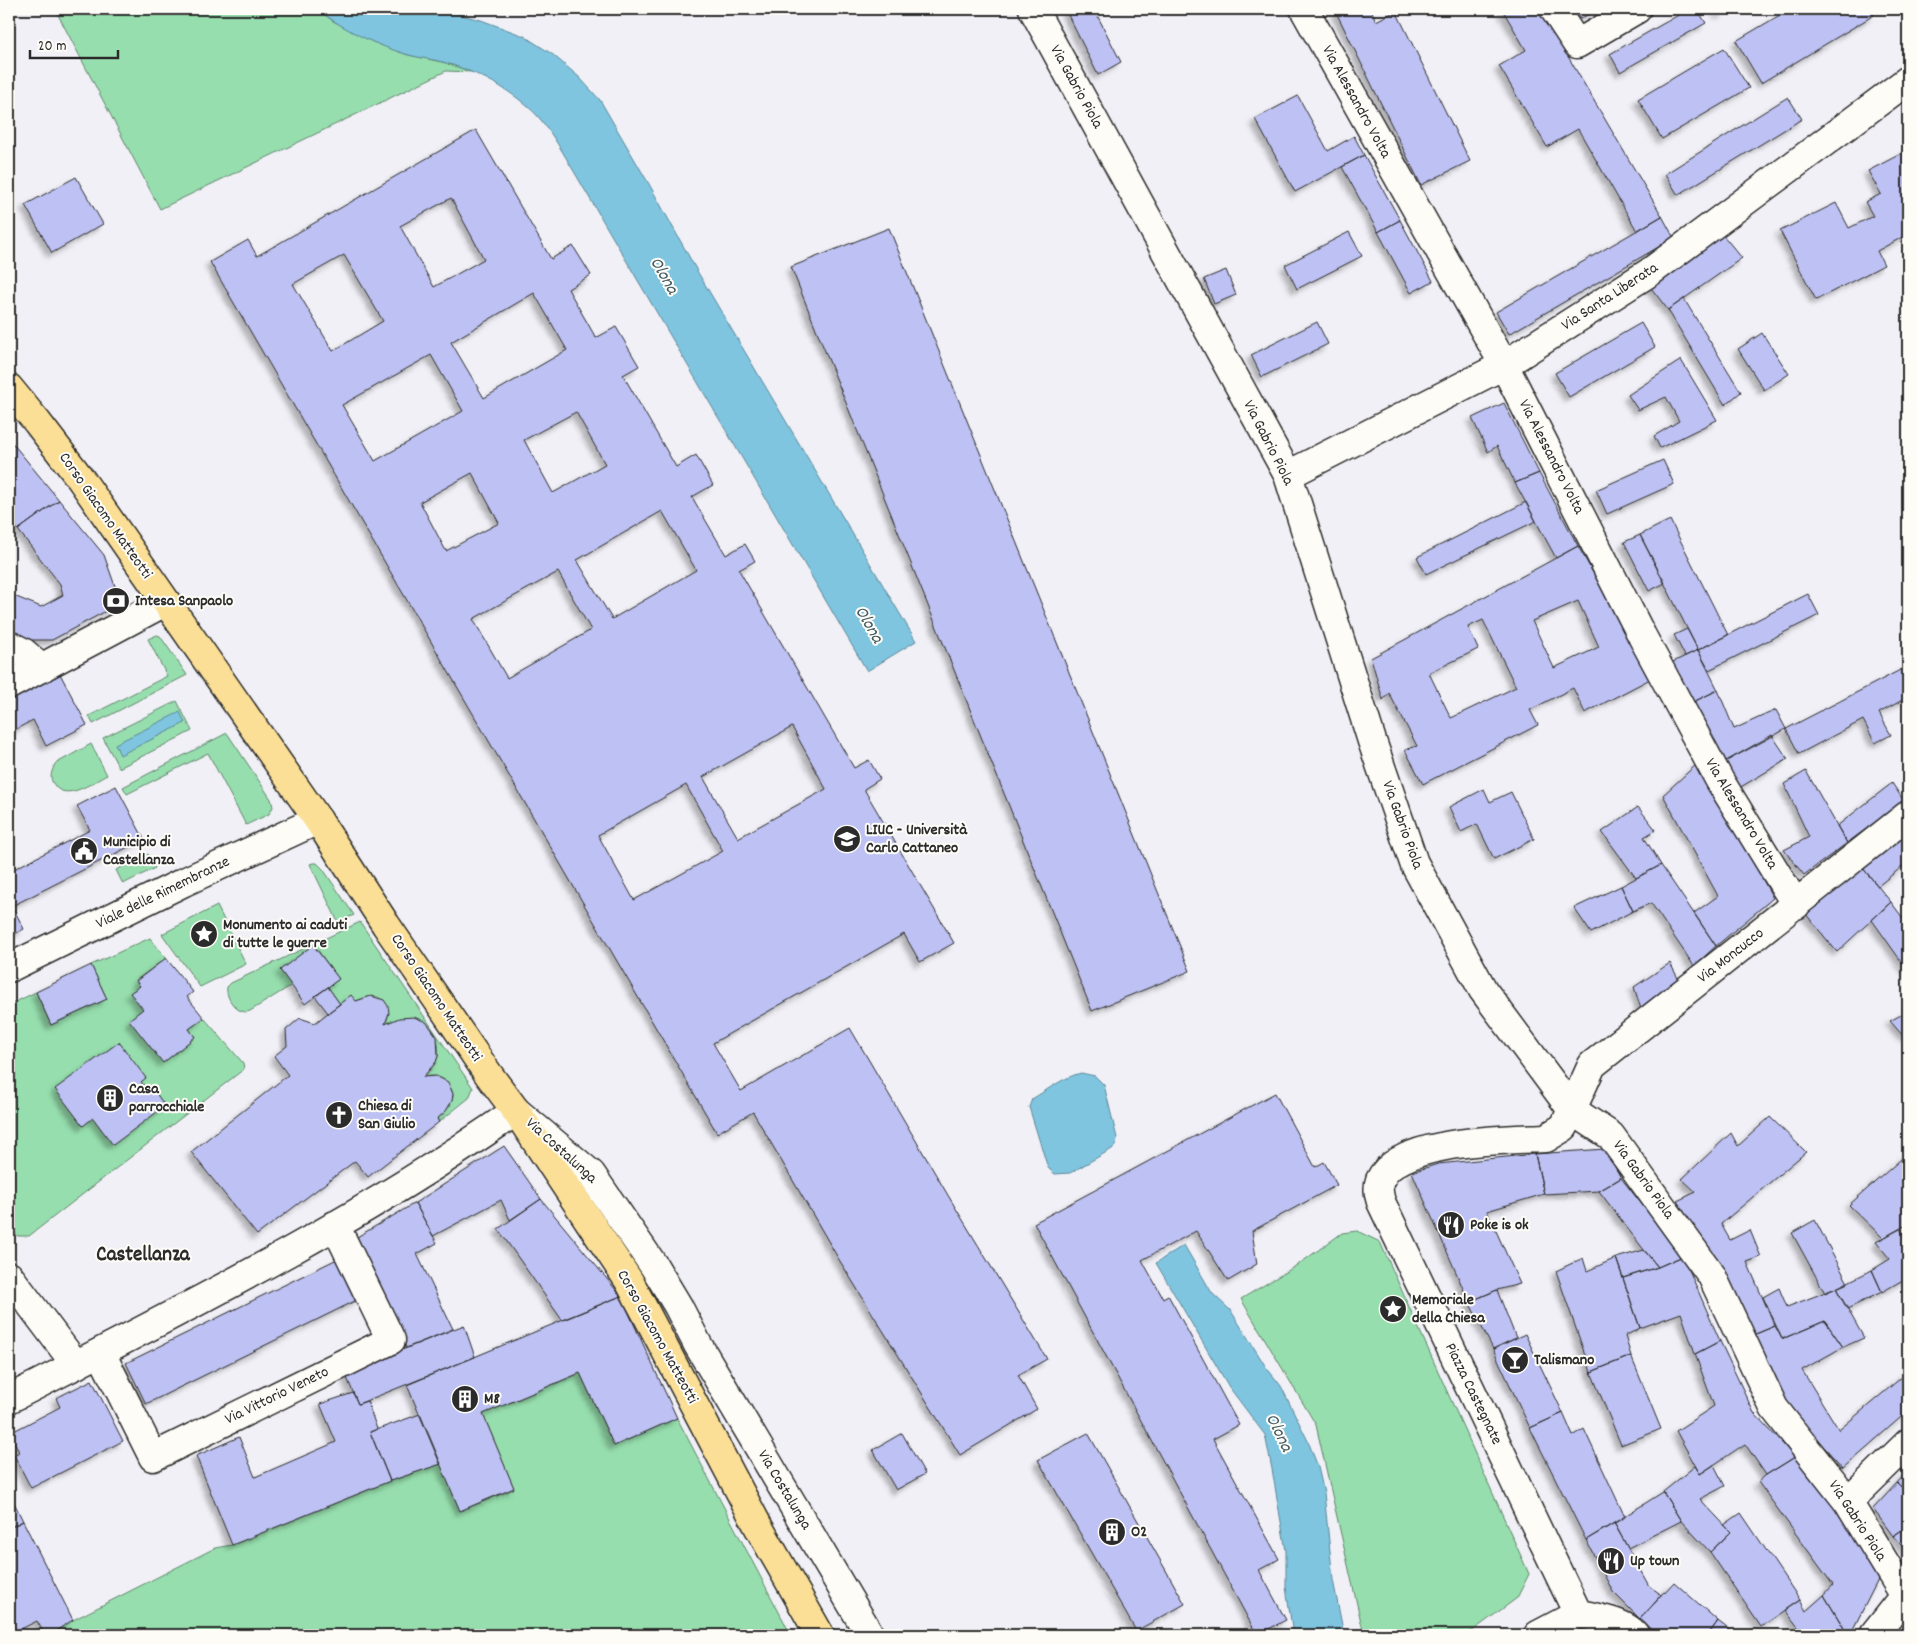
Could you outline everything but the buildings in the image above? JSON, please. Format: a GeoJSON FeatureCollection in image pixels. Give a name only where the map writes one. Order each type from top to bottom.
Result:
{"type":"FeatureCollection","features":[{"type":"Feature","properties":{"kind":"main road","name":"Corso Giacomo Matteotti"},"geometry":{"type":"LineString","coordinates":[[9,388],[80,478],[318,820],[386,924],[489,1075],[516,1111],[629,1281],[754,1518],[820,1635]]}},
{"type":"Feature","properties":{"kind":"street","name":"Via Gabrio Piola"},"geometry":{"type":"LineString","coordinates":[[1033,9],[1288,475],[1372,741],[1414,863],[1482,990],[1572,1110],[1611,1136],[1712,1276],[1774,1408],[1848,1502],[1907,1597]]}},
{"type":"Feature","properties":{"kind":"street","name":"Via Alessandro Volta"},"geometry":{"type":"LineString","coordinates":[[1304,9],[1504,365],[1642,636],[1710,764],[1796,905]]}},
{"type":"Feature","properties":{"kind":"street"},"geometry":{"type":"LineString","coordinates":[[1554,9],[1576,44],[1637,9]]}},
{"type":"Feature","properties":{"kind":"street","name":"Via Santa Liberata"},"geometry":{"type":"LineString","coordinates":[[1288,475],[1504,365],[1650,272],[1908,80]]}},
{"type":"Feature","properties":{"kind":"street"},"geometry":{"type":"LineString","coordinates":[[9,685],[165,602]]}},
{"type":"Feature","properties":{"kind":"street"},"geometry":{"type":"LineString","coordinates":[[9,645],[23,652],[42,668]]}},
{"type":"Feature","properties":{"kind":"street","name":"Via Moncucco"},"geometry":{"type":"LineString","coordinates":[[1572,1110],[1592,1065],[1908,815]]}},
{"type":"Feature","properties":{"kind":"street","name":"Viale delle Rimembranze"},"geometry":{"type":"LineString","coordinates":[[9,968],[184,882],[318,820]]}},
{"type":"Feature","properties":{"kind":"street","name":"Piazza Castegnate"},"geometry":{"type":"LineString","coordinates":[[1572,1110],[1564,1127],[1546,1138],[1442,1146],[1404,1158],[1384,1173],[1380,1180],[1378,1191],[1381,1202],[1578,1614]]}},
{"type":"Feature","properties":{"kind":"street"},"geometry":{"type":"LineString","coordinates":[[9,1398],[100,1353],[230,1284],[335,1225],[398,1188],[516,1111]]}},
{"type":"Feature","properties":{"kind":"street","name":"Via Costalunga"},"geometry":{"type":"LineString","coordinates":[[516,1111],[591,1174],[654,1266],[678,1306],[698,1346],[870,1635]]}},
{"type":"Feature","properties":{"kind":"street","name":"Via Vittorio Veneto"},"geometry":{"type":"LineString","coordinates":[[100,1353],[153,1457],[391,1340],[335,1225]]}},
{"type":"Feature","properties":{"kind":"street"},"geometry":{"type":"LineString","coordinates":[[9,1276],[76,1365]]}},
{"type":"Feature","properties":{"kind":"street","name":"Via Costalunga"},"geometry":{"type":"LineString","coordinates":[[629,1281],[698,1346]]}},
{"type":"Feature","properties":{"kind":"street"},"geometry":{"type":"LineString","coordinates":[[1848,1502],[1908,1443]]}},
{"type":"Feature","properties":{"kind":"street"},"geometry":{"type":"LineString","coordinates":[[1874,1635],[1907,1597]]}},
{"type":"Feature","properties":{"kind":"street"},"geometry":{"type":"LineString","coordinates":[[1538,1635],[1578,1614],[1600,1618],[1631,1630],[1635,1635]]}},
{"type":"Feature","properties":{"kind":"green space"},"geometry":{"type":"Polygon","coordinates":[[[55,9],[317,9],[333,21],[373,42],[408,55],[442,62],[472,72],[446,71],[160,209],[55,9]]]}},
{"type":"Feature","properties":{"kind":"green space"},"geometry":{"type":"Polygon","coordinates":[[[157,635],[160,636],[187,675],[93,724],[89,716],[167,676],[148,639],[157,635]]]}},
{"type":"Feature","properties":{"kind":"green space"},"geometry":{"type":"Polygon","coordinates":[[[177,701],[192,731],[119,768],[103,738],[177,701]]]}},
{"type":"Feature","properties":{"kind":"green space"},"geometry":{"type":"Polygon","coordinates":[[[227,733],[271,799],[273,807],[269,814],[246,825],[208,753],[127,794],[123,787],[227,733]]]}},
{"type":"Feature","properties":{"kind":"green space"},"geometry":{"type":"Polygon","coordinates":[[[91,744],[107,775],[79,790],[64,792],[58,789],[51,778],[55,764],[91,744]]]}},
{"type":"Feature","properties":{"kind":"green space"},"geometry":{"type":"Polygon","coordinates":[[[148,854],[155,868],[123,884],[116,870],[148,854]]]}},
{"type":"Feature","properties":{"kind":"green space"},"geometry":{"type":"Polygon","coordinates":[[[317,863],[323,869],[354,915],[338,922],[310,864],[317,863]]]}},
{"type":"Feature","properties":{"kind":"green space"},"geometry":{"type":"Polygon","coordinates":[[[217,906],[246,964],[200,987],[162,934],[217,906]]]}},
{"type":"Feature","properties":{"kind":"green space"},"geometry":{"type":"Polygon","coordinates":[[[360,922],[473,1088],[469,1098],[439,1122],[437,1119],[450,1106],[453,1094],[446,1081],[433,1076],[423,1077],[437,1060],[439,1050],[435,1034],[424,1022],[417,1019],[401,1019],[385,1024],[388,1017],[387,1008],[383,1001],[377,997],[373,996],[340,1004],[328,987],[339,979],[314,945],[280,970],[292,985],[250,1011],[245,1012],[237,1009],[228,996],[227,987],[231,983],[360,922]]]}},
{"type":"Feature","properties":{"kind":"green space"},"geometry":{"type":"Polygon","coordinates":[[[150,938],[166,958],[136,980],[140,986],[131,993],[143,1009],[163,1063],[195,1037],[189,1029],[204,1018],[243,1063],[244,1069],[29,1236],[18,1236],[9,1230],[9,1005],[36,992],[51,1025],[107,999],[91,965],[150,938]]]}},
{"type":"Feature","properties":{"kind":"green space"},"geometry":{"type":"Polygon","coordinates":[[[1357,1231],[1380,1242],[1529,1574],[1517,1598],[1467,1635],[1364,1635],[1316,1425],[1241,1299],[1299,1264],[1342,1233],[1357,1231]]]}},
{"type":"Feature","properties":{"kind":"green space"},"geometry":{"type":"Polygon","coordinates":[[[580,1373],[614,1446],[677,1418],[791,1635],[49,1635],[73,1620],[215,1548],[232,1545],[390,1481],[441,1464],[460,1511],[514,1489],[483,1414],[580,1373]]]}},
{"type":"Feature","properties":{"kind":"water","name":"Olona"},"geometry":{"type":"Polygon","coordinates":[[[317,9],[438,9],[481,20],[524,36],[552,54],[579,77],[600,100],[697,271],[916,641],[867,671],[562,151],[537,116],[518,98],[477,74],[439,61],[409,55],[385,47],[338,24],[317,9]]]}},
{"type":"Feature","properties":{"kind":"water"},"geometry":{"type":"Polygon","coordinates":[[[180,712],[185,723],[120,755],[115,744],[180,712]]]}},
{"type":"Feature","properties":{"kind":"water"},"geometry":{"type":"Polygon","coordinates":[[[1081,1073],[1095,1076],[1104,1085],[1117,1138],[1116,1145],[1070,1173],[1055,1174],[1049,1169],[1046,1162],[1029,1107],[1032,1099],[1062,1081],[1081,1073]]]}},
{"type":"Feature","properties":{"kind":"water","name":"Olona"},"geometry":{"type":"Polygon","coordinates":[[[1184,1245],[1212,1293],[1231,1311],[1266,1367],[1281,1386],[1308,1441],[1318,1467],[1324,1493],[1333,1580],[1344,1635],[1293,1635],[1286,1587],[1286,1551],[1265,1435],[1229,1387],[1156,1263],[1184,1245]]]}},
{"type":"Feature","properties":{"kind":"place","name":"Intesa Sanpaolo"},"geometry":{"type":"Point","coordinates":[116,601]}},
{"type":"Feature","properties":{"kind":"place","name":"LIUC - Università Carlo Cattaneo"},"geometry":{"type":"Point","coordinates":[847,839]}},
{"type":"Feature","properties":{"kind":"place","name":"Municipio di Castellanza"},"geometry":{"type":"Point","coordinates":[84,851]}},
{"type":"Feature","properties":{"kind":"place","name":"Monumento ai caduti di tutte le guerre"},"geometry":{"type":"Point","coordinates":[204,934]}},
{"type":"Feature","properties":{"kind":"place","name":"Casa parrocchiale"},"geometry":{"type":"Point","coordinates":[110,1098]}},
{"type":"Feature","properties":{"kind":"place","name":"Chiesa di San Giulio"},"geometry":{"type":"Point","coordinates":[339,1115]}},
{"type":"Feature","properties":{"kind":"place","name":"Poke is ok"},"geometry":{"type":"Point","coordinates":[1451,1225]}},
{"type":"Feature","properties":{"kind":"place","name":"Memoriale della Chiesa"},"geometry":{"type":"Point","coordinates":[1393,1309]}},
{"type":"Feature","properties":{"kind":"place","name":"Talismano"},"geometry":{"type":"Point","coordinates":[1515,1360]}},
{"type":"Feature","properties":{"kind":"place","name":"M8"},"geometry":{"type":"Point","coordinates":[465,1399]}},
{"type":"Feature","properties":{"kind":"place","name":"O2"},"geometry":{"type":"Point","coordinates":[1112,1532]}},
{"type":"Feature","properties":{"kind":"place","name":"Up town"},"geometry":{"type":"Point","coordinates":[1611,1561]}},
{"type":"Feature","properties":{"kind":"district","name":"Castellanza"},"geometry":{"type":"Point","coordinates":[143,1256]}}]}
